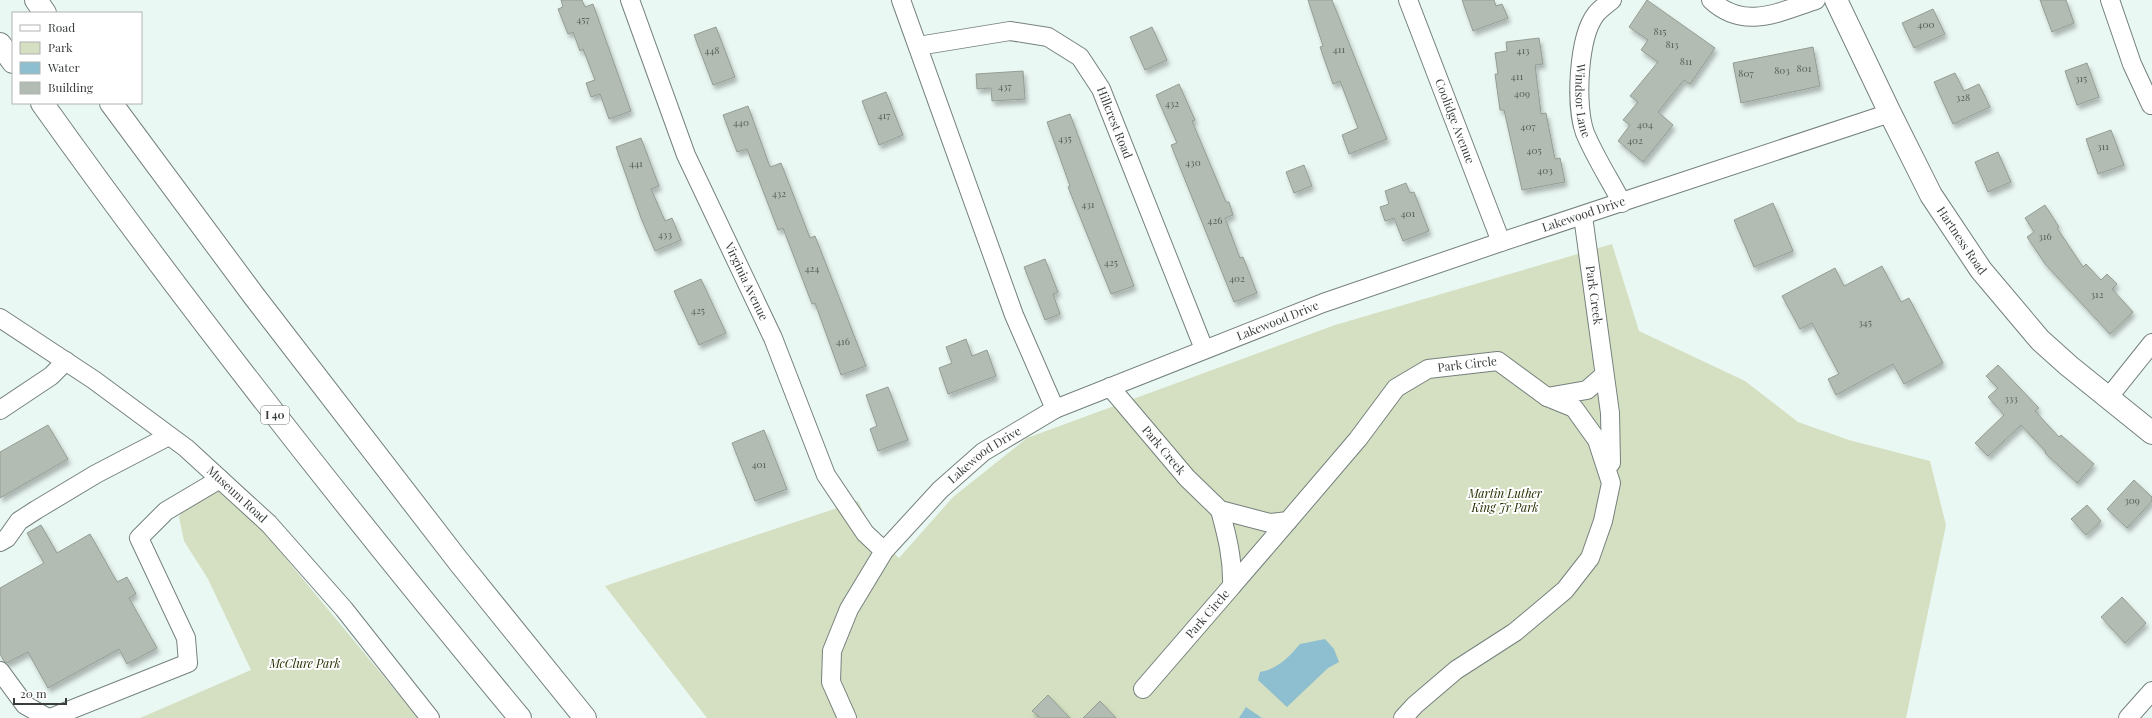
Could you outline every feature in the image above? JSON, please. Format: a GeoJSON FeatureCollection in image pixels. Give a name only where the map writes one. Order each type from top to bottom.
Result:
{"type":"FeatureCollection","features":[{"type":"Feature","properties":{"kind":"main road"},"geometry":{"type":"LineString","coordinates":[[36,0],[44,12]]}},
{"type":"Feature","properties":{"kind":"main road","name":"Hartness Road"},"geometry":{"type":"LineString","coordinates":[[1836,0],[1931,194],[1981,270],[2040,340],[2152,433]]}},
{"type":"Feature","properties":{"kind":"main road"},"geometry":{"type":"LineString","coordinates":[[0,44],[12,61]]}},
{"type":"Feature","properties":{"kind":"main road","name":"I 40"},"geometry":{"type":"LineString","coordinates":[[43,104],[209,331],[387,558],[520,718]]}},
{"type":"Feature","properties":{"kind":"main road"},"geometry":{"type":"LineString","coordinates":[[112,104],[250,290],[458,562],[585,718]]}},
{"type":"Feature","properties":{"kind":"street","name":"Virginia Avenue"},"geometry":{"type":"LineString","coordinates":[[630,0],[686,155],[773,338],[826,475],[865,533],[884,551]]}},
{"type":"Feature","properties":{"kind":"street"},"geometry":{"type":"LineString","coordinates":[[901,0],[1014,315],[1055,409]]}},
{"type":"Feature","properties":{"kind":"street","name":"Coolidge Avenue"},"geometry":{"type":"LineString","coordinates":[[1408,0],[1501,242]]}},
{"type":"Feature","properties":{"kind":"street","name":"Windsor Lane"},"geometry":{"type":"LineString","coordinates":[[1612,0],[1596,14],[1585,34],[1580,66],[1580,101],[1585,131],[1622,203]]}},
{"type":"Feature","properties":{"kind":"street"},"geometry":{"type":"LineString","coordinates":[[1711,0],[1730,14],[1742,17],[1756,17],[1816,0]]}},
{"type":"Feature","properties":{"kind":"street"},"geometry":{"type":"LineString","coordinates":[[2110,0],[2132,64],[2152,105]]}},
{"type":"Feature","properties":{"kind":"street","name":"Hillcrest Road"},"geometry":{"type":"LineString","coordinates":[[918,46],[1010,31],[1048,37],[1080,57],[1101,89],[1204,349]]}},
{"type":"Feature","properties":{"kind":"street","name":"Lakewood Drive"},"geometry":{"type":"LineString","coordinates":[[847,718],[831,682],[832,651],[848,609],[884,551],[940,490],[983,452],[1055,409],[1323,303],[1501,242],[1890,113]]}},
{"type":"Feature","properties":{"kind":"street","name":"Park Creek"},"geometry":{"type":"LineString","coordinates":[[1583,216],[1610,413],[1612,483]]}},
{"type":"Feature","properties":{"kind":"street","name":"Museum Road"},"geometry":{"type":"LineString","coordinates":[[0,318],[66,361],[186,448],[269,524],[344,610],[430,718]]}},
{"type":"Feature","properties":{"kind":"street"},"geometry":{"type":"LineString","coordinates":[[2108,398],[2152,344]]}},
{"type":"Feature","properties":{"kind":"street"},"geometry":{"type":"LineString","coordinates":[[0,410],[51,376],[66,361]]}},
{"type":"Feature","properties":{"kind":"street","name":"Park Circle"},"geometry":{"type":"LineString","coordinates":[[1288,521],[1358,439],[1396,388],[1428,369],[1498,361],[1547,397],[1574,408],[1597,440],[1612,483]]}},
{"type":"Feature","properties":{"kind":"street"},"geometry":{"type":"LineString","coordinates":[[1547,397],[1586,390],[1604,375]]}},
{"type":"Feature","properties":{"kind":"street","name":"Park Creek"},"geometry":{"type":"LineString","coordinates":[[1110,387],[1187,478],[1220,510]]}},
{"type":"Feature","properties":{"kind":"street"},"geometry":{"type":"LineString","coordinates":[[0,542],[7,538],[19,521],[25,517],[96,474],[169,436]]}},
{"type":"Feature","properties":{"kind":"street"},"geometry":{"type":"LineString","coordinates":[[0,671],[25,706],[49,718],[188,663],[186,638],[139,538],[166,511],[220,479]]}},
{"type":"Feature","properties":{"kind":"street"},"geometry":{"type":"LineString","coordinates":[[1403,718],[1415,705],[1456,670],[1515,632],[1565,590],[1590,558],[1603,521],[1612,483]]}},
{"type":"Feature","properties":{"kind":"street"},"geometry":{"type":"LineString","coordinates":[[1220,510],[1270,523],[1288,521]]}},
{"type":"Feature","properties":{"kind":"street","name":"Park Circle"},"geometry":{"type":"LineString","coordinates":[[1142,690],[1232,586],[1230,544],[1220,510]]}},
{"type":"Feature","properties":{"kind":"street"},"geometry":{"type":"LineString","coordinates":[[1232,586],[1288,521]]}},
{"type":"Feature","properties":{"kind":"street"},"geometry":{"type":"LineString","coordinates":[[2128,718],[2152,690]]}},
{"type":"Feature","properties":{"kind":"green space","name":"Martin Luther King Jr Park"},"geometry":{"type":"Polygon","coordinates":[[[1612,244],[1639,331],[1745,381],[1798,422],[1849,440],[1930,461],[1946,525],[1906,718],[707,718],[605,586],[858,501],[875,535],[899,558],[953,497],[1027,438],[1335,325],[1612,244]]]}},
{"type":"Feature","properties":{"kind":"green space","name":"McClure Park"},"geometry":{"type":"Polygon","coordinates":[[[220,479],[418,718],[140,718],[251,670],[208,579],[184,541],[179,517],[186,503],[220,479]]]}},
{"type":"Feature","properties":{"kind":"water"},"geometry":{"type":"Polygon","coordinates":[[[1325,639],[1334,649],[1339,662],[1328,668],[1287,707],[1258,680],[1260,672],[1273,668],[1283,662],[1300,644],[1325,639]]]}},
{"type":"Feature","properties":{"kind":"water"},"geometry":{"type":"Polygon","coordinates":[[[1246,707],[1262,718],[1239,718],[1246,707]]]}},
{"type":"Feature","properties":{"kind":"building"},"geometry":{"type":"Polygon","coordinates":[[[561,0],[582,0],[585,7],[593,4],[631,111],[609,119],[600,94],[591,97],[586,83],[595,80],[583,49],[580,51],[573,32],[568,34],[558,9],[563,7],[561,0]]]}},
{"type":"Feature","properties":{"kind":"building"},"geometry":{"type":"Polygon","coordinates":[[[1308,0],[1332,0],[1387,139],[1349,154],[1342,135],[1358,128],[1340,81],[1333,84],[1320,47],[1323,46],[1308,0]]]}},
{"type":"Feature","properties":{"kind":"building"},"geometry":{"type":"Polygon","coordinates":[[[1462,0],[1494,0],[1496,6],[1502,4],[1508,18],[1473,31],[1462,0]]]}},
{"type":"Feature","properties":{"kind":"building"},"geometry":{"type":"Polygon","coordinates":[[[1647,0],[1715,48],[1690,84],[1684,80],[1658,112],[1673,125],[1643,162],[1618,141],[1630,125],[1623,120],[1638,102],[1630,96],[1658,62],[1641,50],[1648,40],[1629,27],[1647,0]]]}},
{"type":"Feature","properties":{"kind":"building"},"geometry":{"type":"Polygon","coordinates":[[[2040,0],[2066,0],[2074,23],[2052,32],[2040,0]]]}},
{"type":"Feature","properties":{"kind":"building"},"geometry":{"type":"Polygon","coordinates":[[[1933,9],[1945,34],[1914,48],[1902,23],[1933,9]]]}},
{"type":"Feature","properties":{"kind":"building"},"geometry":{"type":"Polygon","coordinates":[[[716,27],[735,77],[713,85],[694,35],[716,27]]]}},
{"type":"Feature","properties":{"kind":"building"},"geometry":{"type":"Polygon","coordinates":[[[1152,27],[1167,60],[1145,70],[1130,37],[1152,27]]]}},
{"type":"Feature","properties":{"kind":"building"},"geometry":{"type":"Polygon","coordinates":[[[1539,38],[1543,64],[1535,65],[1541,114],[1546,113],[1555,159],[1560,158],[1565,182],[1522,190],[1504,110],[1500,110],[1495,74],[1498,74],[1495,53],[1507,51],[1506,42],[1539,38]]]}},
{"type":"Feature","properties":{"kind":"building"},"geometry":{"type":"Polygon","coordinates":[[[1813,47],[1820,86],[1741,103],[1733,63],[1813,47]]]}},
{"type":"Feature","properties":{"kind":"building"},"geometry":{"type":"Polygon","coordinates":[[[2087,63],[2099,97],[2077,105],[2065,71],[2087,63]]]}},
{"type":"Feature","properties":{"kind":"building"},"geometry":{"type":"Polygon","coordinates":[[[1023,71],[1025,99],[992,101],[991,88],[977,89],[976,74],[1023,71]]]}},
{"type":"Feature","properties":{"kind":"building"},"geometry":{"type":"Polygon","coordinates":[[[1955,73],[1964,91],[1979,84],[1990,107],[1953,124],[1934,82],[1955,73]]]}},
{"type":"Feature","properties":{"kind":"building"},"geometry":{"type":"Polygon","coordinates":[[[1179,84],[1195,120],[1192,121],[1226,202],[1229,202],[1233,215],[1225,218],[1240,258],[1243,257],[1257,293],[1234,302],[1171,145],[1177,143],[1156,95],[1179,84]]]}},
{"type":"Feature","properties":{"kind":"building"},"geometry":{"type":"Polygon","coordinates":[[[886,92],[903,135],[879,145],[862,101],[886,92]]]}},
{"type":"Feature","properties":{"kind":"building"},"geometry":{"type":"Polygon","coordinates":[[[748,106],[770,167],[781,163],[810,238],[815,236],[866,366],[841,375],[815,303],[812,304],[783,228],[778,230],[747,149],[737,152],[723,115],[748,106]]]}},
{"type":"Feature","properties":{"kind":"building"},"geometry":{"type":"Polygon","coordinates":[[[1070,114],[1134,286],[1111,294],[1068,187],[1070,186],[1047,122],[1070,114]]]}},
{"type":"Feature","properties":{"kind":"building"},"geometry":{"type":"Polygon","coordinates":[[[2111,130],[2124,165],[2098,174],[2086,139],[2111,130]]]}},
{"type":"Feature","properties":{"kind":"building"},"geometry":{"type":"Polygon","coordinates":[[[641,138],[659,186],[651,189],[665,221],[672,218],[681,240],[655,251],[641,218],[616,147],[641,138]]]}},
{"type":"Feature","properties":{"kind":"building"},"geometry":{"type":"Polygon","coordinates":[[[1998,152],[2011,182],[1988,192],[1975,162],[1998,152]]]}},
{"type":"Feature","properties":{"kind":"building"},"geometry":{"type":"Polygon","coordinates":[[[1304,165],[1312,186],[1294,193],[1286,172],[1304,165]]]}},
{"type":"Feature","properties":{"kind":"building"},"geometry":{"type":"Polygon","coordinates":[[[1406,183],[1410,193],[1414,192],[1429,231],[1403,241],[1394,218],[1385,221],[1380,207],[1389,204],[1385,191],[1406,183]]]}},
{"type":"Feature","properties":{"kind":"building"},"geometry":{"type":"Polygon","coordinates":[[[1773,203],[1793,251],[1754,267],[1734,220],[1773,203]]]}},
{"type":"Feature","properties":{"kind":"building"},"geometry":{"type":"Polygon","coordinates":[[[2045,205],[2059,227],[2057,228],[2083,267],[2086,264],[2101,280],[2107,274],[2117,284],[2112,289],[2133,312],[2110,334],[2046,265],[2027,237],[2034,232],[2025,218],[2045,205]]]}},
{"type":"Feature","properties":{"kind":"building"},"geometry":{"type":"Polygon","coordinates":[[[1045,259],[1058,292],[1053,294],[1060,314],[1045,320],[1024,267],[1045,259]]]}},
{"type":"Feature","properties":{"kind":"building"},"geometry":{"type":"Polygon","coordinates":[[[1882,266],[1901,302],[1909,298],[1943,363],[1904,384],[1893,364],[1836,395],[1828,379],[1839,374],[1812,323],[1800,329],[1782,296],[1835,268],[1844,286],[1882,266]]]}},
{"type":"Feature","properties":{"kind":"building"},"geometry":{"type":"Polygon","coordinates":[[[701,279],[726,333],[699,345],[674,291],[701,279]]]}},
{"type":"Feature","properties":{"kind":"building"},"geometry":{"type":"Polygon","coordinates":[[[966,339],[972,356],[987,350],[996,376],[948,394],[939,368],[952,363],[946,347],[966,339]]]}},
{"type":"Feature","properties":{"kind":"building"},"geometry":{"type":"Polygon","coordinates":[[[1998,365],[2039,408],[2035,411],[2059,437],[2061,435],[2094,464],[2077,483],[2045,453],[2046,452],[2021,425],[1988,456],[1975,443],[2004,415],[1988,397],[1998,388],[1986,376],[1998,365]]]}},
{"type":"Feature","properties":{"kind":"building"},"geometry":{"type":"Polygon","coordinates":[[[888,387],[908,440],[878,451],[870,429],[877,426],[866,395],[888,387]]]}},
{"type":"Feature","properties":{"kind":"building"},"geometry":{"type":"Polygon","coordinates":[[[48,425],[68,459],[0,498],[0,452],[48,425]]]}},
{"type":"Feature","properties":{"kind":"building"},"geometry":{"type":"Polygon","coordinates":[[[764,430],[787,489],[755,501],[732,443],[764,430]]]}},
{"type":"Feature","properties":{"kind":"building"},"geometry":{"type":"Polygon","coordinates":[[[2134,480],[2152,497],[2152,501],[2127,528],[2107,509],[2134,480]]]}},
{"type":"Feature","properties":{"kind":"building"},"geometry":{"type":"Polygon","coordinates":[[[2087,505],[2101,521],[2086,535],[2071,519],[2087,505]]]}},
{"type":"Feature","properties":{"kind":"building"},"geometry":{"type":"Polygon","coordinates":[[[41,525],[57,553],[90,534],[117,582],[127,577],[136,594],[129,598],[157,648],[127,664],[119,649],[48,688],[28,652],[7,663],[4,661],[0,654],[0,588],[44,563],[27,533],[41,525]]]}},
{"type":"Feature","properties":{"kind":"building"},"geometry":{"type":"Polygon","coordinates":[[[2122,597],[2146,623],[2125,643],[2101,617],[2122,597]]]}},
{"type":"Feature","properties":{"kind":"building"},"geometry":{"type":"Polygon","coordinates":[[[1048,695],[1070,718],[1041,718],[1032,711],[1048,695]]]}},
{"type":"Feature","properties":{"kind":"building"},"geometry":{"type":"Polygon","coordinates":[[[1100,701],[1116,718],[1083,718],[1100,701]]]}}]}
